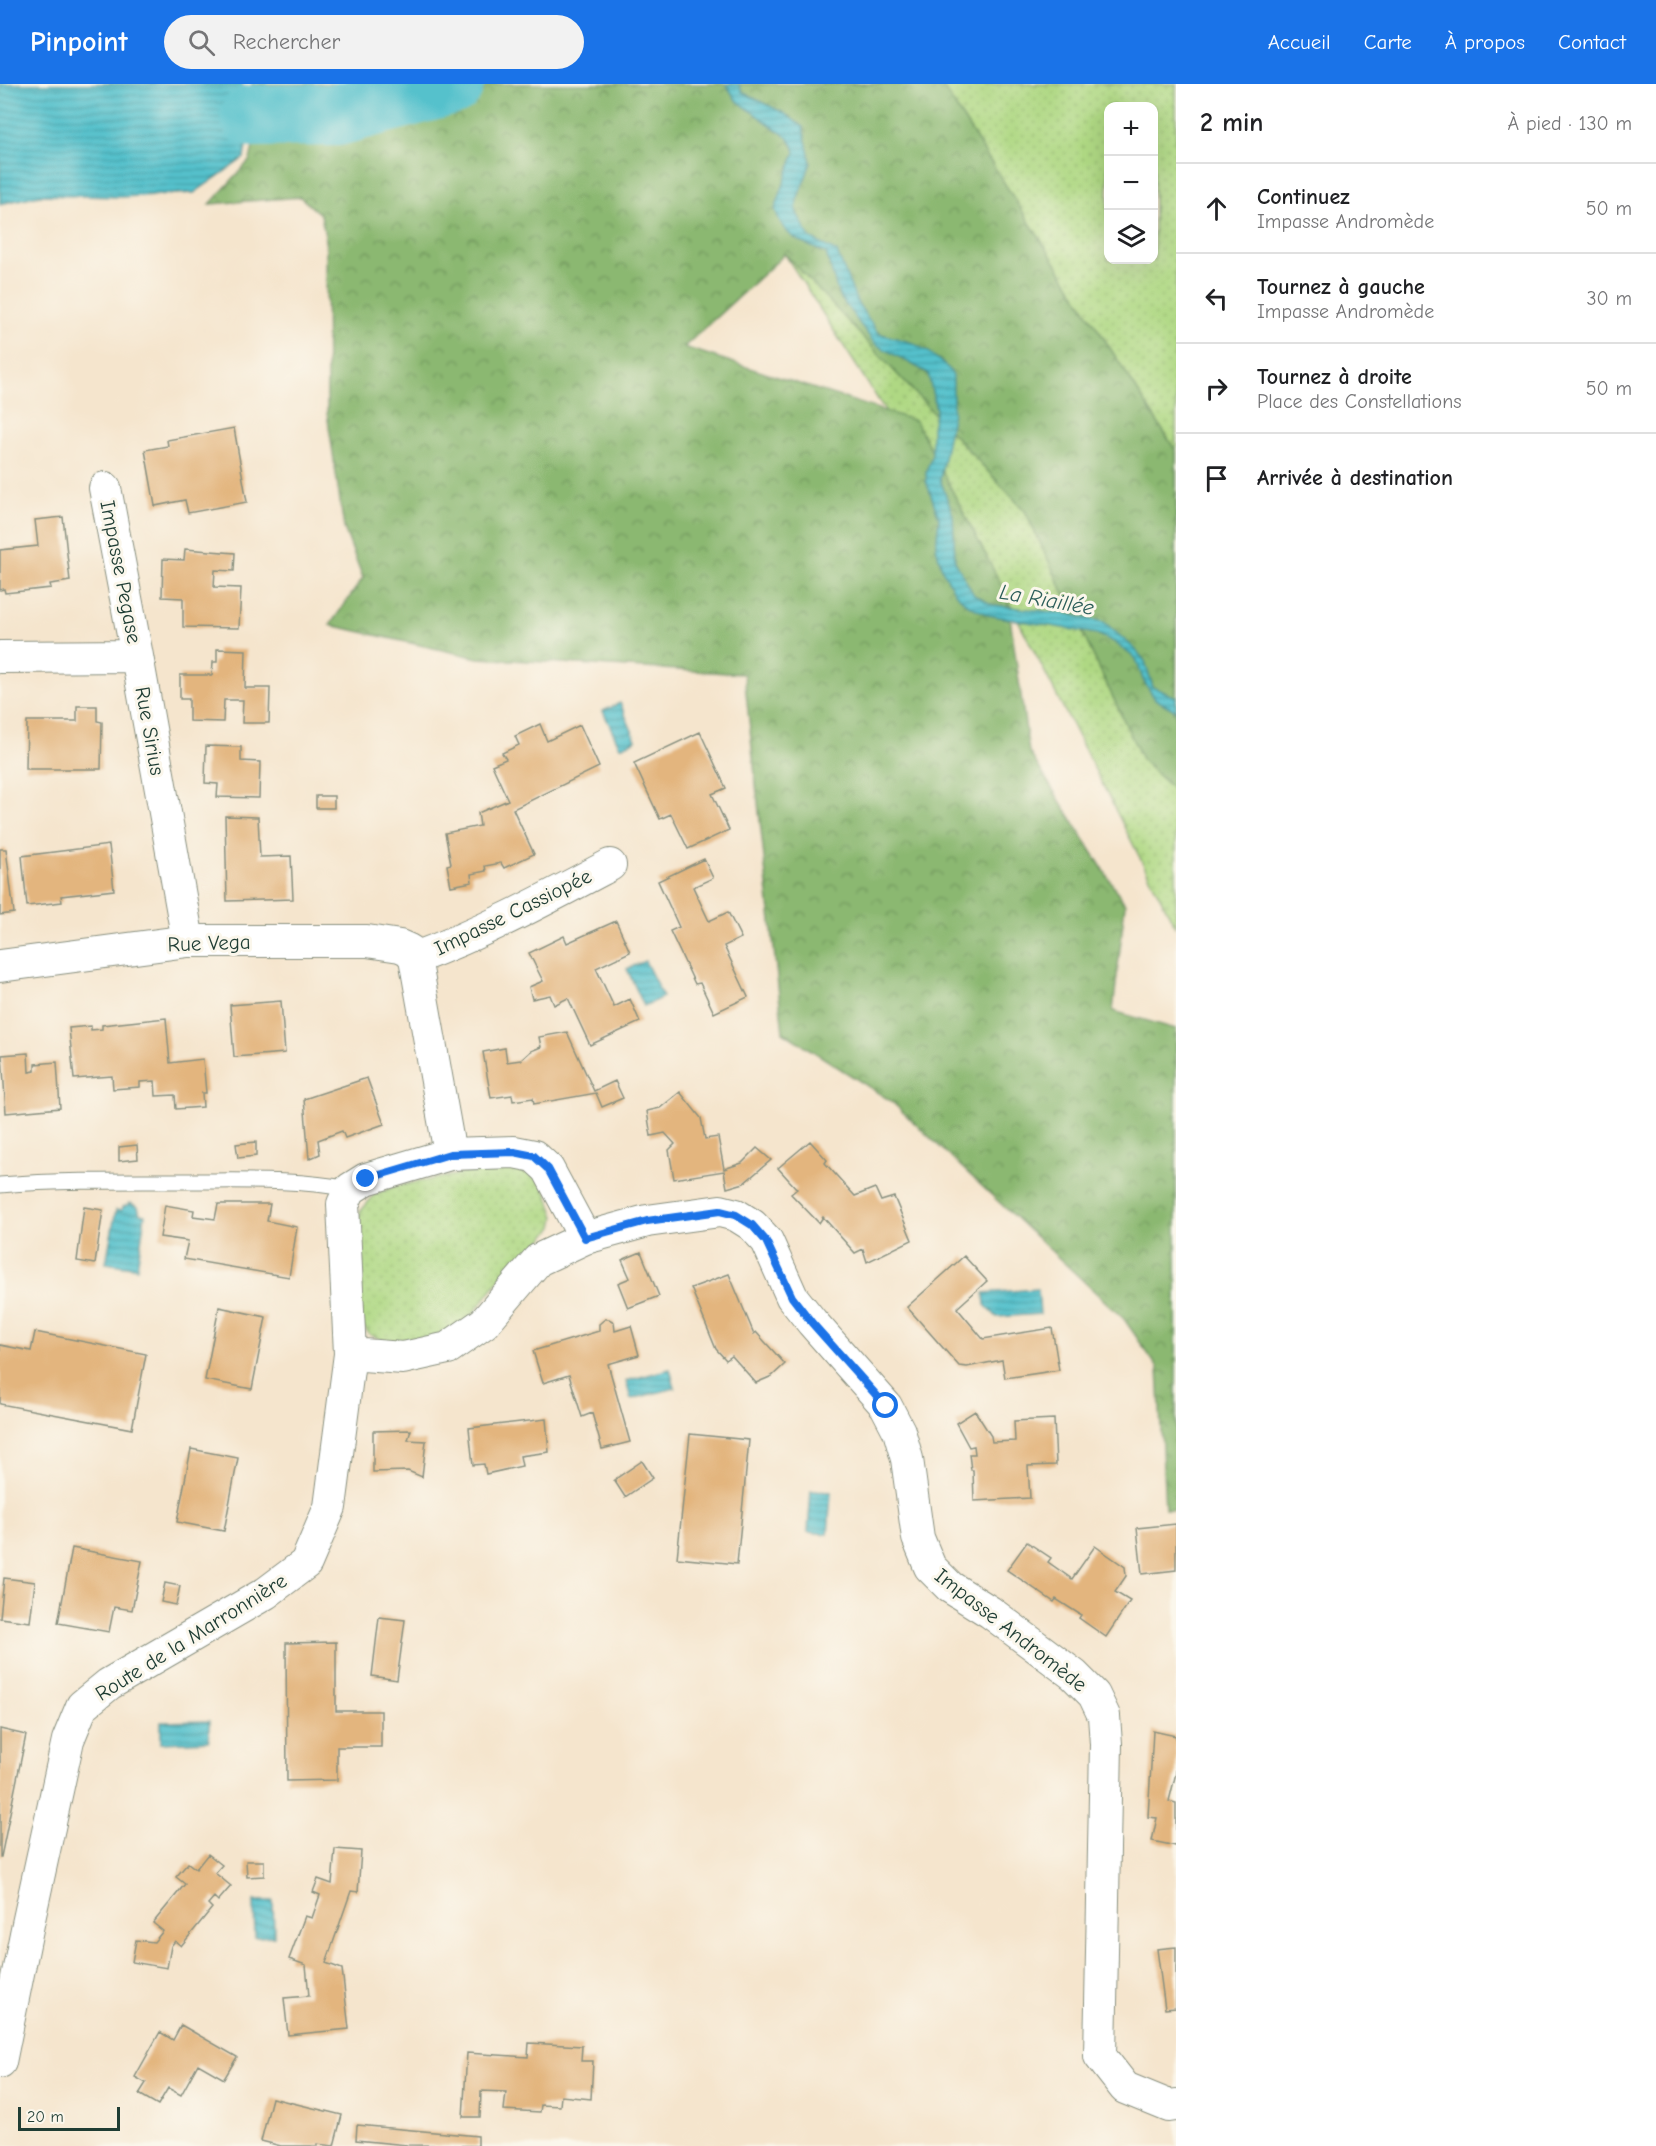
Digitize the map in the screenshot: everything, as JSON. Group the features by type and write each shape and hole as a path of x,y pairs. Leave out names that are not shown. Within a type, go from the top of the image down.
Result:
{"street":[{"name":"Impasse Pegase","path":"105,488 137,656"},
{"name":"Rue Sirius","path":"0,657 137,656 188,941"},
{"name":"Impasse Cassiopée","path":"415,958 451,945 539,904 610,865"},
{"name":"Rue Vega","path":"0,966 188,941 367,941 400,946 409,950 415,958"},
{"path":"415,958 450,1154"},
{"path":"350,1189 366,1179 450,1154 514,1152 534,1156 548,1169 585,1238"},
{"name":"Route de la Marronnière","path":"0,2062 68,1740 82,1706 109,1684 266,1593 306,1563 330,1507 350,1354 343,1204 350,1189"},
{"name":"Impasse Andromède","path":"350,1354 403,1358 448,1348 484,1323 519,1279 538,1260 585,1238 647,1221 720,1211 736,1215 752,1225 766,1241 792,1297 812,1323 886,1406 899,1431 907,1460 918,1538 930,1567 950,1587 990,1612 1074,1675 1094,1695 1104,1716 1106,1744 1100,2056 1125,2088 1169,2106 1176,2105"}],"lane":[{"path":"0,1185 120,1181 283,1180 350,1189"}],"green space":[{"path":"252,84 941,84 1176,451 1176,792 1143,761 1025,511 785,254 684,347 916,421 1007,596 1029,752 1125,904 1113,1011 1176,1029 1176,1510 1165,1509 1158,1368 1124,1319 891,1101 783,1032 744,674 478,658 330,625 363,578 344,528 327,413 326,241 321,215 300,197 210,204 250,160 260,115"},
{"path":"804,84 1176,84 1176,928 1012,608 784,253"},
{"path":"503,1166 531,1173 544,1185 555,1217 553,1227 541,1241 505,1272 467,1322 429,1342 388,1342 370,1335 359,1321 357,1225 360,1212 375,1194 396,1186"}],"water":[{"path":"0,84 242,84 251,116 244,158 194,193 121,197 39,195 0,204"},
{"path":"726,84 739,84 742,92 784,113 803,127 811,163 797,200 796,211 810,238 837,252 857,302 878,333 913,343 929,352 949,369 953,376 953,412 940,479 953,515 955,561 974,595 993,605 1063,613 1104,622 1135,649 1145,661 1153,687 1176,697 1176,711 1155,699 1143,680 1136,659 1114,642 1097,634 988,615 968,605 955,593 942,569 936,547 939,518 926,481 926,472 932,454 932,427 936,410 928,373 875,344 839,296 826,253 794,238 783,227 775,209 795,152 793,145 788,138 736,100"},
{"path":"620,703 636,740 620,747 603,711"},
{"path":"645,961 663,997 644,1006 627,969"},
{"path":"130,1203 138,1207 140,1214 145,1215 137,1268 106,1263 116,1210 121,1211"},
{"path":"1038,1289 1040,1314 997,1317 985,1305 984,1293"},
{"path":"670,1369 675,1388 631,1399 626,1381"},
{"path":"811,1491 831,1492 828,1534 808,1532"},
{"path":"209,1721 209,1741 161,1743 161,1722"},
{"path":"254,1901 273,1901 274,1936 255,1937"}],"building":[{"path":"234,428 247,502 188,513 185,500 155,506 145,450 168,446 167,440"},
{"path":"63,517 70,581 50,584 51,588 5,593 4,589 0,590 0,550 38,546 35,520"},
{"path":"185,549 235,553 234,571 215,570 214,587 241,588 239,628 183,627 183,598 162,597 163,559 184,560"},
{"path":"217,649 246,650 245,688 270,688 269,723 242,723 243,700 224,700 223,722 189,721 189,699 180,699 180,675 212,675 213,662 217,662"},
{"path":"77,706 97,706 97,721 102,722 101,769 26,769 27,721 77,721"},
{"path":"540,724 547,741 580,725 599,767 513,809 534,854 504,868 501,863 485,866 486,871 471,874 472,882 451,886 447,865 451,864 445,833 480,826 478,813 508,800 492,765 506,759 502,753 519,745 515,736"},
{"path":"700,732 726,788 712,794 729,830 688,849 671,814 660,819 634,763"},
{"path":"206,746 241,747 241,761 260,762 259,798 217,797 218,784 205,783"},
{"path":"316,796 334,796 334,808 316,808"},
{"path":"225,816 258,817 260,857 291,856 293,899 227,901"},
{"path":"109,845 114,890 61,896 62,902 27,906 22,856"},
{"path":"0,849 6,849 14,913 0,915"},
{"path":"704,859 713,878 693,887 709,921 728,912 741,938 724,946 748,997 714,1013 700,983 695,984 670,931 679,927 658,881"},
{"path":"616,921 630,952 596,968 614,1007 630,999 640,1022 590,1045 568,998 554,1005 550,995 532,999 529,987 543,981 529,953 564,936 567,943"},
{"path":"281,1001 285,1053 234,1057 230,1005"},
{"path":"166,1018 170,1063 203,1059 206,1093 202,1093 203,1107 176,1109 175,1095 156,1096 155,1081 140,1082 140,1087 113,1089 112,1076 74,1079 69,1028 91,1026 91,1030 102,1029 102,1025"},
{"path":"567,1032 594,1091 615,1081 623,1098 602,1107 596,1093 534,1104 533,1098 513,1101 512,1095 491,1098 483,1052 505,1048 507,1062 521,1060 531,1051 541,1047 539,1037"},
{"path":"28,1053 29,1072 35,1071 35,1064 57,1062 60,1108 6,1113 2,1055"},
{"path":"367,1078 384,1124 345,1138 342,1131 318,1140 320,1154 309,1159 304,1099"},
{"path":"680,1092 701,1118 705,1139 718,1137 724,1169 742,1163 757,1148 771,1160 744,1183 727,1188 724,1171 674,1179 669,1150 675,1144 665,1133 651,1136 647,1111 660,1108"},
{"path":"810,1141 827,1160 825,1163 855,1196 875,1188 881,1201 894,1197 912,1240 867,1262 863,1249 855,1253 823,1217 819,1223 791,1194 797,1189 778,1168"},
{"path":"256,1142 256,1156 238,1158 236,1144"},
{"path":"137,1145 138,1159 119,1161 119,1147"},
{"path":"218,1204 270,1204 267,1221 297,1227 289,1277 184,1259 188,1241 160,1237 165,1205 194,1210 193,1216 215,1219"},
{"path":"84,1207 103,1210 95,1264 77,1261"},
{"path":"641,1252 659,1296 628,1308 618,1283 630,1278 622,1260"},
{"path":"964,1256 987,1281 957,1308 983,1339 1052,1328 1059,1370 1005,1378 1002,1360 967,1367 959,1366 907,1307"},
{"path":"729,1274 754,1334 756,1332 785,1364 772,1376 756,1383 732,1356 726,1360 716,1349 691,1288"},
{"path":"219,1307 266,1317 252,1389 205,1380"},
{"path":"605,1319 614,1322 615,1331 631,1326 639,1355 608,1364 630,1442 602,1449 592,1413 582,1417 569,1375 543,1383 533,1351 599,1331 599,1324"},
{"path":"35,1332 146,1354 132,1429 0,1404 0,1345 31,1351"},
{"path":"975,1411 991,1436 992,1442 1015,1441 1014,1421 1054,1419 1056,1465 1028,1466 1030,1498 974,1501 973,1470 971,1470 969,1454 975,1454 974,1446 969,1447 956,1423"},
{"path":"546,1419 549,1452 520,1456 522,1466 486,1474 484,1464 473,1465 469,1428"},
{"path":"411,1430 408,1440 426,1441 422,1477 408,1471 373,1472 373,1431"},
{"path":"690,1434 749,1440 737,1564 677,1558"},
{"path":"191,1449 238,1458 224,1531 177,1522"},
{"path":"642,1461 653,1478 625,1497 614,1480"},
{"path":"1176,1524 1176,1570 1142,1574 1137,1528"},
{"path":"1027,1542 1051,1558 1048,1562 1072,1579 1095,1546 1125,1567 1126,1576 1115,1592 1130,1601 1106,1637 1079,1618 1081,1615 1056,1599 1054,1602 1007,1570"},
{"path":"72,1548 142,1561 132,1610 114,1607 109,1632 58,1623"},
{"path":"4,1578 35,1582 30,1622 0,1618"},
{"path":"165,1583 180,1586 176,1605 161,1602"},
{"path":"379,1617 405,1620 397,1680 372,1676"},
{"path":"336,1642 336,1711 381,1711 381,1747 337,1747 337,1780 287,1781 286,1643"},
{"path":"0,1729 26,1735 1,1857 0,1857"},
{"path":"1153,1731 1176,1736 1176,1773 1169,1801 1176,1803 1176,1846 1152,1841 1157,1818 1148,1817"},
{"path":"335,1849 361,1851 358,1892 351,1891 326,1963 342,1969 349,2029 288,2035 284,1998 309,1996 306,1965 289,1959 305,1916 312,1918 320,1895 313,1892 318,1879 332,1884"},
{"path":"208,1854 222,1865 215,1873 231,1886 218,1901 214,1897 208,1904 212,1908 181,1946 175,1941 171,1946 167,1968 132,1962 136,1940 154,1942 163,1931 153,1923 185,1884 176,1877 188,1863 196,1869"},
{"path":"246,1861 264,1861 264,1876 247,1877"},
{"path":"1176,1947 1176,2008 1165,2009 1157,1949"},
{"path":"181,2025 237,2057 224,2079 198,2064 181,2095 168,2088 158,2105 139,2094 146,2083 135,2077 160,2032 173,2040"},
{"path":"529,2043 582,2046 581,2061 593,2061 591,2099 561,2096 560,2106 541,2105 540,2112 504,2110 506,2092 481,2091 480,2117 463,2117 467,2053 528,2057"},
{"path":"272,2098 342,2115 334,2146 317,2144 317,2146 281,2146 261,2141"},
{"path":"357,2125 478,2136 478,2146 407,2145 356,2140"}],"waterway":[{"path":"251,116 337,115 453,84"}],"route":[{"path":"366,1179 450,1154 514,1152 534,1156 548,1169 585,1238 647,1221 720,1211 736,1215 752,1225 766,1241 792,1297 812,1323 886,1406"}],"water label":[{"name":"La Riaillée","path":"1047,599"}]}
